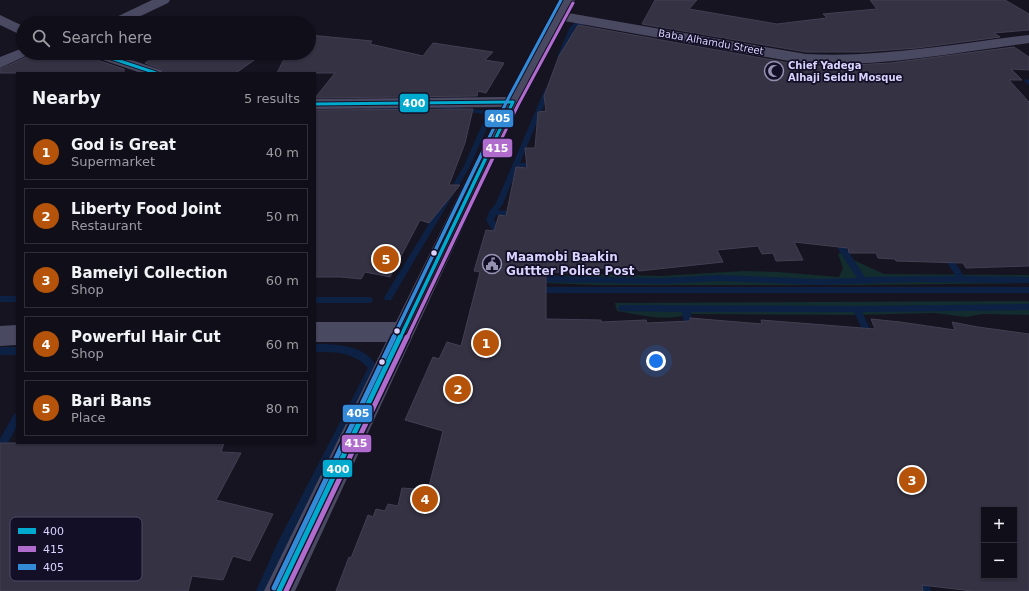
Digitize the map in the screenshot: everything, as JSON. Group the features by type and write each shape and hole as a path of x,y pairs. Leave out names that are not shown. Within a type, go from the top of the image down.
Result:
{"street":[{"path":"130,16 163,0"},
{"path":"279,591 513,102 568,0"},
{"name":"Baba Alhamdu Street","path":"560,16 782,55 834,61 905,56 1029,39"},
{"path":"0,19 16,28"},
{"path":"0,63 16,55"},
{"path":"117,60 153,72"},
{"path":"316,104 513,102"},
{"path":"316,332 403,332"},
{"path":"0,336 16,335"}],"green space":[{"path":"843,252 847,257 884,274 1029,275 1029,283 858,285 595,285 520,282 534,273 552,276 594,274 660,276 744,271 839,277 843,268 838,254"},
{"path":"1029,301 1029,315 982,314 966,317 934,313 856,315 689,314 662,318 617,311 615,303"}],"building":[{"path":"655,0 697,0 689,9 777,24 827,18 823,14 877,9 870,0 1005,0 1029,14 1029,30 994,33 1000,37 917,48 862,52 806,52 642,24"},
{"path":"578,25 806,66 890,63 1014,47 1029,57 1029,70 1011,69 1022,80 1009,80 1029,102 1029,266 966,268 963,263 896,261 895,259 878,258 876,253 849,253 848,248 794,242 803,260 776,261 773,253 762,254 758,246 717,250 723,262 639,271 636,268 609,271 605,268 577,269 577,274 546,271 546,319 601,320 601,322 646,320 647,323 690,321 690,318 762,324 761,320 875,329 871,319 955,330 952,322 1029,334 1029,591 972,591 922,585 923,591 336,591 349,557 351,558 368,515 373,517 376,509 385,511 388,504 398,506 402,488 428,490 443,431 405,420 433,357 439,359 447,342 461,346 480,272 474,271 486,230 494,231 499,215 506,216 516,167 527,168 525,148 535,148 538,112 546,111 544,96 559,56"},
{"path":"316,36 372,41 370,44 423,56 433,43 493,52 485,60 504,63 486,93 478,91 477,96 316,98 335,73 278,72 284,60 316,60"},
{"path":"20,60 97,60 124,69 124,72 0,73 0,69"},
{"path":"150,60 254,60 237,72 165,72 145,63"},
{"path":"473,109 465,143 449,185 460,185 429,223 420,220 390,277 365,272 361,279 316,277 316,110"},
{"path":"0,443 224,444 221,452 241,453 216,500 273,514 250,561 233,556 223,580 192,576 188,591 0,591"}],"waterway":[{"path":"560,57 573,27 577,23 586,23"},
{"path":"493,212 499,204 548,89"},
{"path":"364,110 420,107"},
{"path":"388,298 466,168 491,113 436,107"},
{"path":"516,165 538,165"},
{"path":"493,212 517,214"},
{"path":"493,212 490,220 501,238"},
{"path":"839,237 842,249 863,281"},
{"path":"945,254 962,279"},
{"path":"536,279 662,281 719,278 818,282 863,281"},
{"path":"863,281 915,279 1029,280"},
{"path":"536,290 1029,290"},
{"path":"0,299 16,299"},
{"path":"316,300 369,300"},
{"path":"856,309 1029,307"},
{"path":"622,308 686,308"},
{"path":"686,308 856,309"},
{"path":"686,308 689,331"},
{"path":"856,309 870,337"},
{"path":"262,591 281,548 373,367 361,356 347,350 316,348"},
{"path":"0,351 16,351"},
{"path":"0,449 16,419"},
{"path":"922,576 925,591"}],"transit line":[{"name":"405","path":"274,588 508,99 561,0"},
{"name":"415","path":"286,591 518,105 573,3"},
{"name":"400","path":"117,60 153,72"},
{"name":"400","path":"316,104 513,102"},
{"name":"400","path":"279,591 513,102"}],"place":[{"name":"Chief Yadega Alhaji Seidu Mosque","path":"774,71"},
{"name":"Bari Bans","path":"386,259"},
{"name":"Maamobi Baakin Guttter Police Post","path":"492,264"},
{"name":"God is Great","path":"486,343"},
{"name":"Liberty Food Joint","path":"458,389"},
{"name":"Bameiyi Collection","path":"912,480"},
{"name":"Powerful Hair Cut","path":"425,499"}]}
